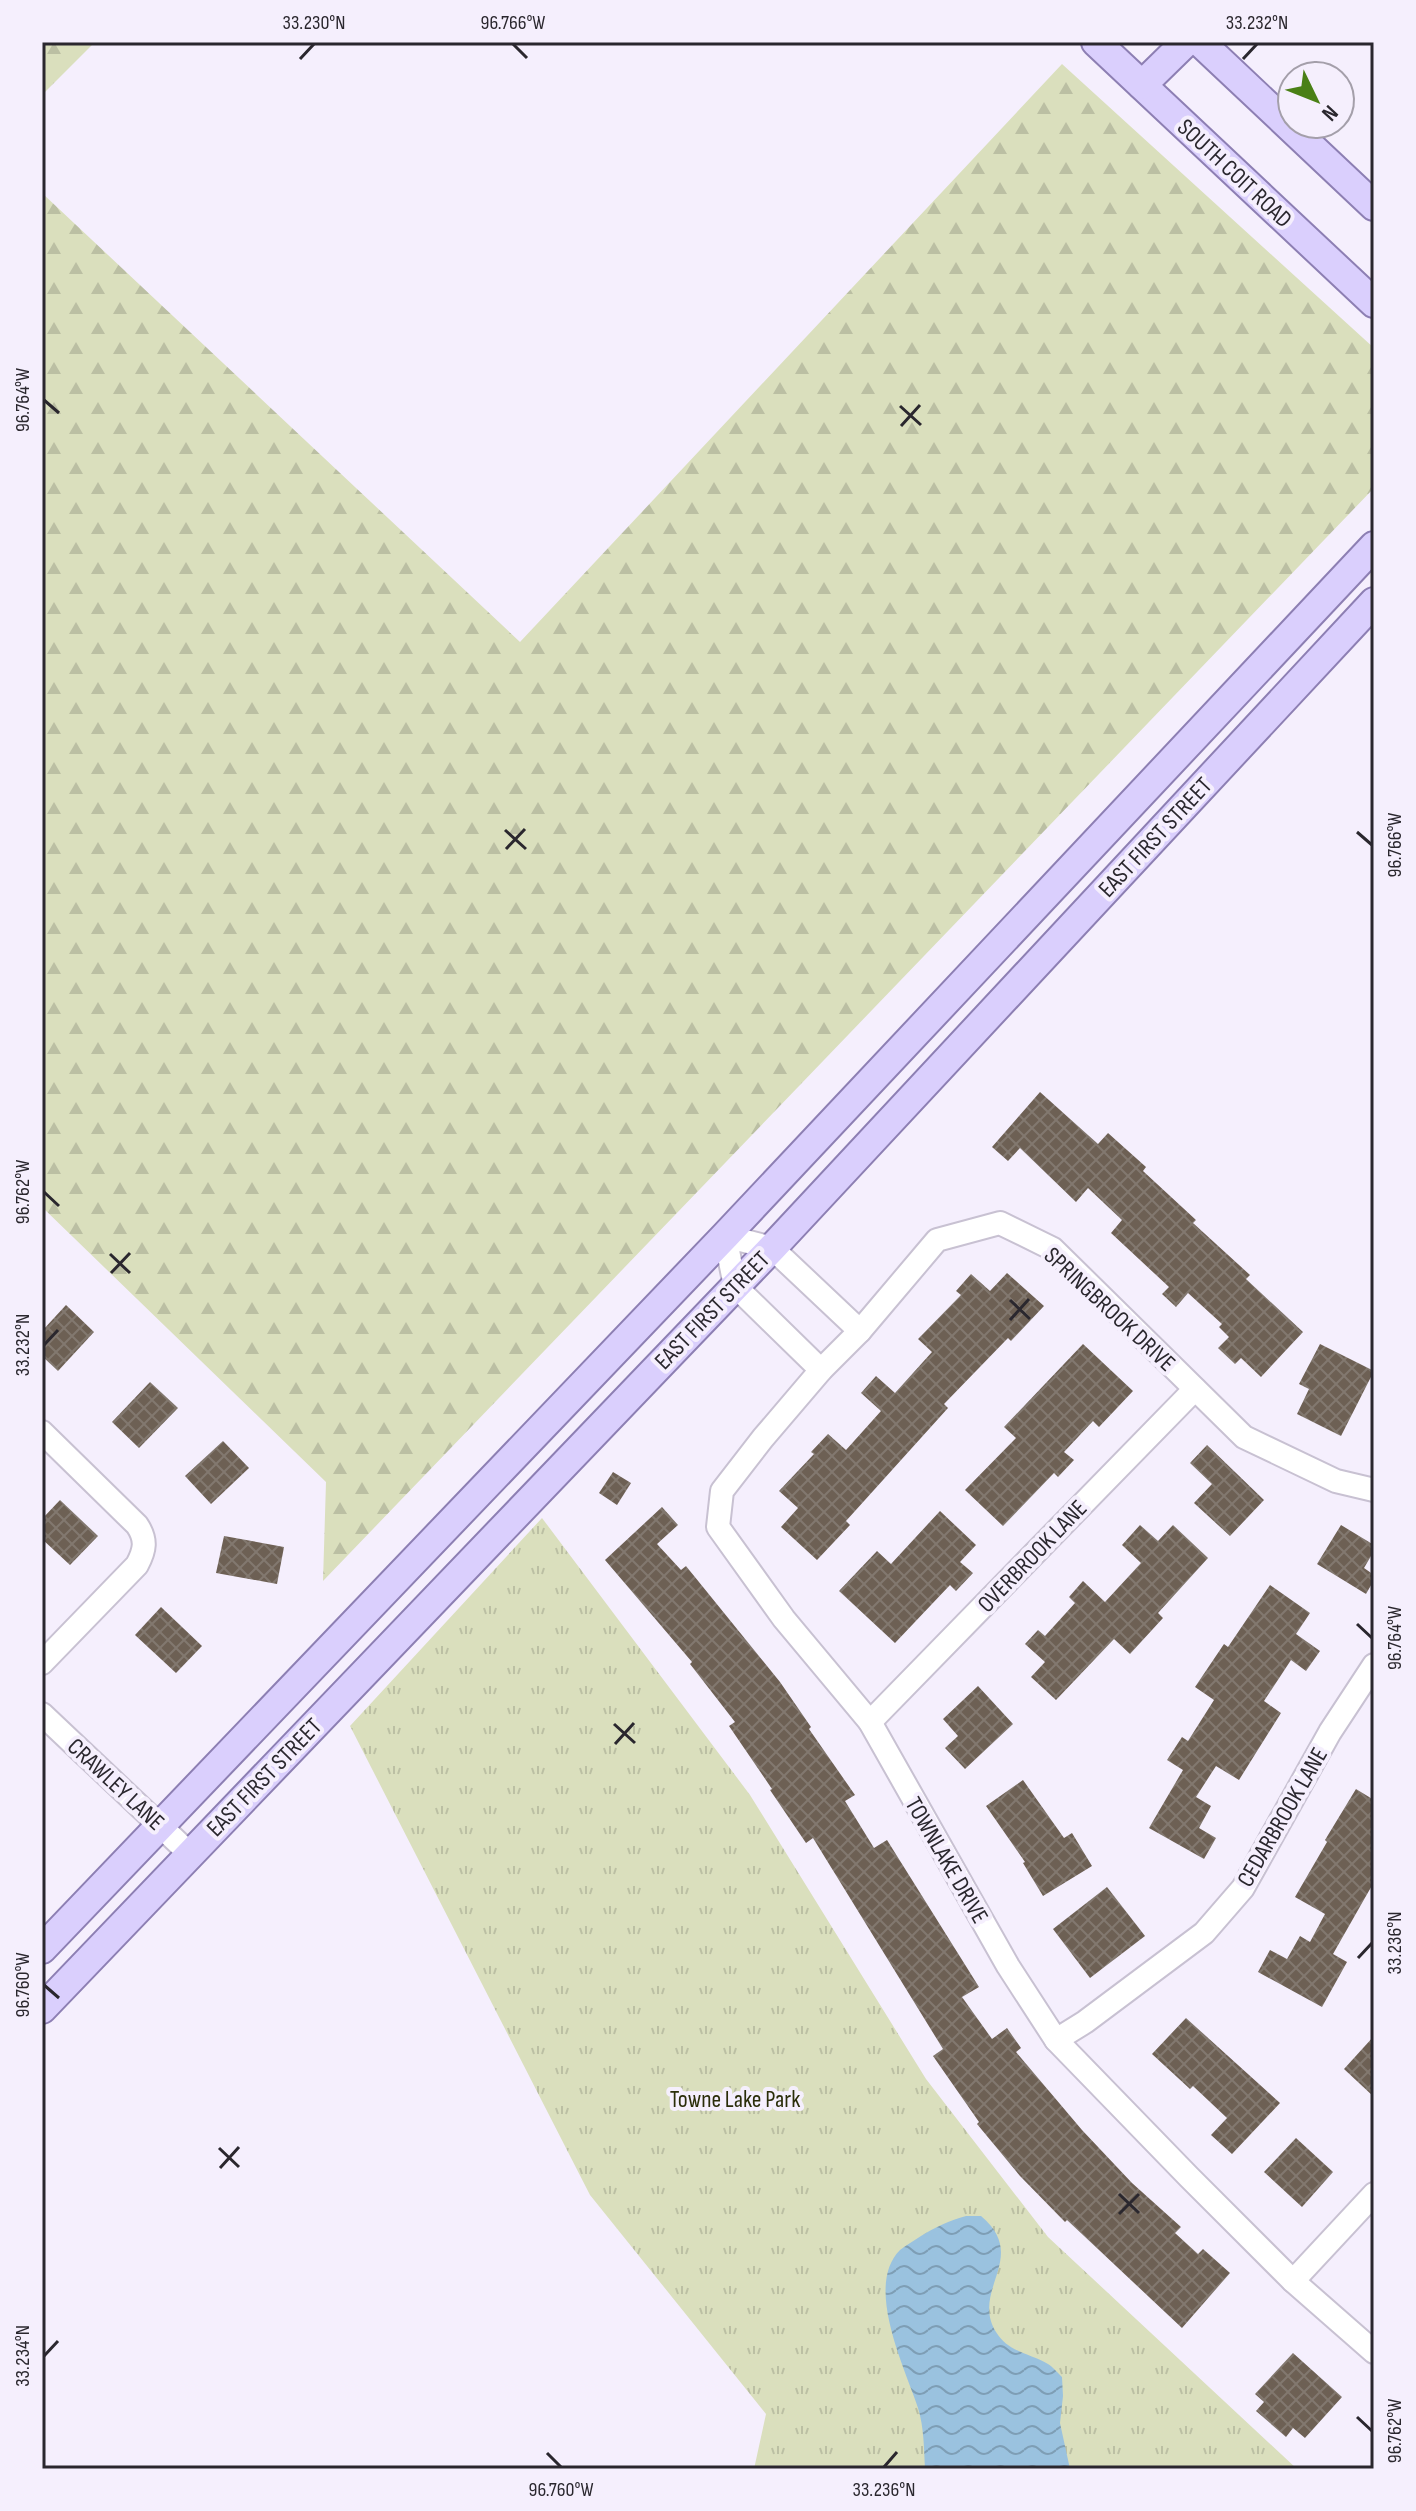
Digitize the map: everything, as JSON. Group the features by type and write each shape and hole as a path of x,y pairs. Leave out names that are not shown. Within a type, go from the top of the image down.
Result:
{"main road":[{"name":"SOUTH COIT ROAD","path":"1096,42 1374,303"},
{"path":"1142,85 1186,42"},
{"path":"1200,42 1374,206"},
{"name":"EAST FIRST STREET","path":"42,1949 725,1236 1374,546"},
{"name":"EAST FIRST STREET","path":"42,2009 772,1248 1374,602"}],"street":[{"name":"SPRINGBROOK DRIVE","path":"860,1331 937,1240 1000,1223 1053,1249 1244,1437 1336,1481 1374,1490"},
{"path":"821,1370 735,1286 725,1236 772,1248 860,1331"},
{"name":"TOWNLAKE DRIVE","path":"860,1331 821,1370 722,1491 718,1527 784,1619 870,1722 1008,1966 1056,2040 1293,2281 1373,2352"},
{"name":"OVERBROOK LANE","path":"870,1722 1195,1389"},
{"path":"42,1432 137,1525 145,1544 137,1565 42,1663"},
{"name":"CEDARBROOK LANE","path":"1056,2040 1085,2022 1204,1933 1243,1888 1330,1732 1374,1665"},
{"name":"CRAWLEY LANE","path":"42,1714 190,1854"},
{"path":"1293,2281 1374,2194"}],"green space":[{"path":"42,42 95,42 42,95"},
{"path":"1062,64 1374,348 1374,488 323,1581 326,1482 42,1207 42,193 520,642"},
{"name":"Towne Lake Park","path":"542,1518 750,1795 926,2079 1048,2237 1297,2469 754,2469 766,2414 590,2195 350,1726"}],"water":[{"path":"966,2216 981,2216 995,2231 1000,2246 1000,2260 990,2302 990,2317 996,2332 1007,2344 1048,2364 1062,2377 1060,2423 1070,2469 925,2469 920,2415 891,2328 886,2284 890,2265 900,2250 937,2227"}],"building":[{"path":"1040,1092 1098,1144 1108,1133 1146,1167 1143,1171 1196,1220 1193,1223 1250,1275 1246,1279 1303,1332 1261,1377 1241,1358 1235,1364 1218,1348 1229,1337 1219,1327 1222,1324 1188,1293 1176,1307 1162,1294 1169,1287 1111,1233 1122,1220 1088,1188 1076,1202 1020,1148 1008,1161 992,1147"},
{"path":"1007,1273 1044,1306 944,1404 948,1408 846,1521 850,1525 817,1560 781,1527 798,1508 779,1491 814,1454 811,1452 828,1434 846,1450 881,1411 861,1393 876,1376 895,1393 932,1352 918,1339 961,1295 956,1291 971,1274 990,1291"},
{"path":"66,1305 94,1332 58,1371 42,1356 42,1331"},
{"path":"1083,1344 1133,1391 1099,1427 1093,1421 1064,1452 1074,1460 1058,1477 1054,1473 1003,1526 965,1490 1016,1438 1004,1427"},
{"path":"1320,1344 1374,1371 1341,1436 1297,1414 1309,1389 1299,1384"},
{"path":"150,1382 178,1408 139,1448 112,1422"},
{"path":"223,1441 249,1468 211,1504 185,1476"},
{"path":"1207,1445 1264,1500 1230,1536 1194,1503 1212,1484 1190,1463"},
{"path":"613,1472 631,1483 617,1505 599,1493"},
{"path":"60,1500 98,1536 70,1565 42,1539 42,1519"},
{"path":"662,1507 678,1525 657,1544 681,1570 686,1566 780,1682 811,1727 809,1729 855,1795 845,1801 874,1848 887,1840 979,1987 962,1997 992,2039 1007,2028 1021,2048 1016,2052 1082,2130 1132,2183 1181,2227 1175,2233 1198,2254 1203,2249 1230,2273 1182,2328 1067,2220 1065,2222 1020,2176 977,2124 979,2122 933,2056 943,2049 813,1838 806,1843 729,1726 735,1722 690,1664 692,1662 605,1560"},
{"path":"940,1511 976,1545 960,1562 973,1573 956,1591 950,1585 895,1643 839,1591 877,1551 891,1564"},
{"path":"1140,1525 1158,1541 1173,1525 1208,1558 1158,1613 1163,1618 1130,1654 1114,1639 1056,1700 1031,1677 1045,1662 1025,1644 1038,1630 1045,1636 1075,1603 1069,1597 1083,1581 1105,1602 1141,1563 1122,1545"},
{"path":"1341,1525 1374,1545 1364,1568 1374,1575 1366,1594 1317,1564"},
{"path":"224,1536 284,1547 277,1584 216,1573"},
{"path":"1270,1585 1310,1613 1296,1634 1320,1651 1306,1671 1291,1660 1264,1701 1281,1713 1239,1780 1216,1766 1196,1797 1211,1806 1199,1828 1216,1838 1204,1859 1149,1828 1183,1770 1167,1760 1182,1737 1188,1741 1214,1700 1195,1687 1224,1644 1228,1647"},
{"path":"161,1607 202,1646 176,1673 135,1635"},
{"path":"978,1686 1013,1724 965,1769 945,1748 958,1736 943,1719"},
{"path":"1023,1780 1064,1838 1072,1833 1092,1866 1043,1896 1025,1862 986,1806"},
{"path":"1356,1789 1374,1800 1374,1882 1333,1954 1347,1962 1322,2007 1258,1972 1270,1950 1287,1959 1300,1936 1310,1942 1325,1914 1295,1897"},
{"path":"1107,1887 1145,1936 1090,1978 1053,1929"},
{"path":"1186,2018 1280,2103 1232,2154 1211,2135 1227,2118 1152,2054"},
{"path":"1374,2036 1374,2097 1344,2069"},
{"path":"1296,2138 1333,2172 1302,2207 1264,2172"},
{"path":"1293,2353 1342,2397 1305,2438 1293,2428 1286,2437 1256,2411 1264,2402 1255,2394"}]}
